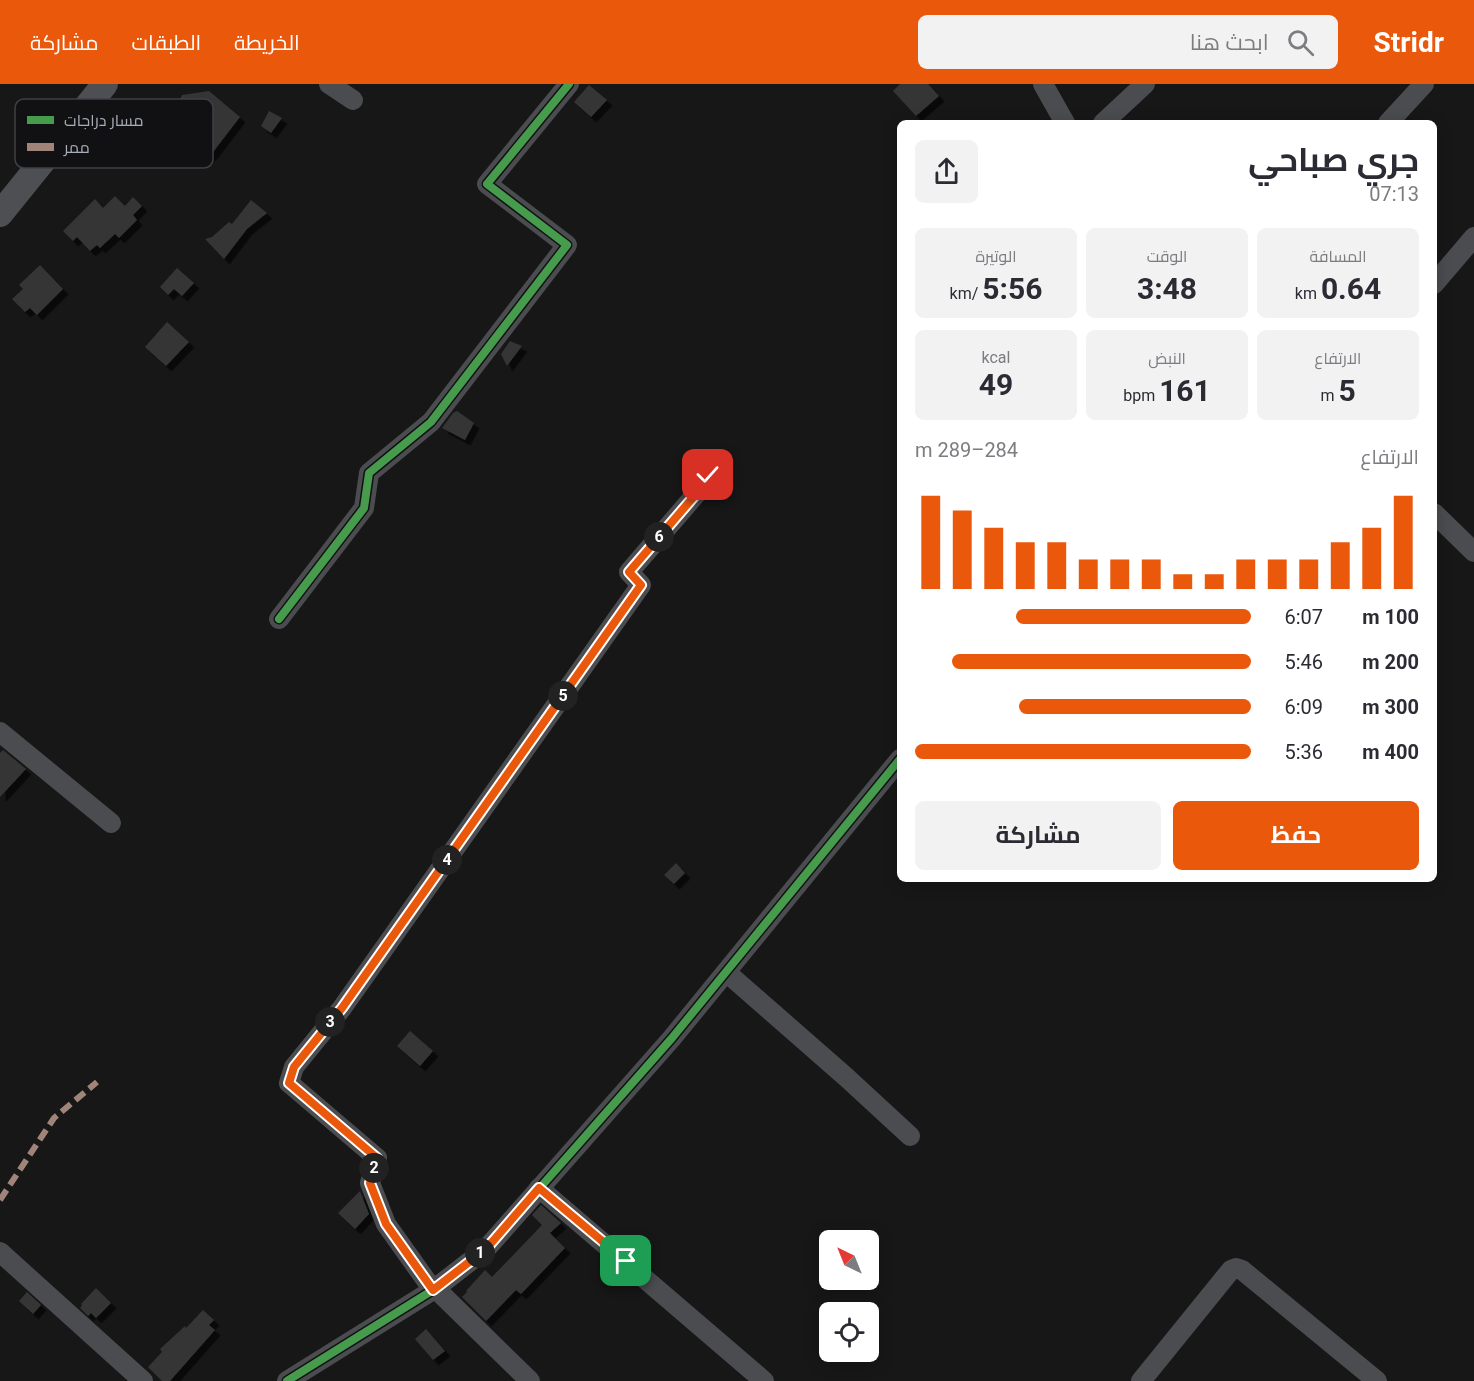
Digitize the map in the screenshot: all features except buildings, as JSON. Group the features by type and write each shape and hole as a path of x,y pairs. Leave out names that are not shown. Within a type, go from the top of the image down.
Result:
{"main road":[{"path":"93,99 105,84"},
{"path":"0,214 37,168"}],"street":[{"path":"328,84 353,100"},
{"path":"279,619 364,508 369,473 430,422 567,245 487,184 569,84"},
{"path":"1042,84 1063,120"},
{"path":"1106,120 1145,84"},
{"path":"1391,120 1424,84"},
{"path":"1437,280 1474,237"},
{"path":"530,1381 434,1289 386,1224 370,1183 377,1158 289,1083 294,1067 342,1008 641,585 629,572 709,479 708,475"},
{"path":"1437,516 1474,552"},
{"path":"0,732 111,823"},
{"path":"287,1381 434,1289 486,1249 672,1038 897,763"},
{"path":"726,972 910,1136"},
{"path":"539,1188 764,1381"},
{"path":"0,1252 142,1381"},
{"path":"1141,1381 1205,1300 1231,1270 1236,1268 1242,1270 1377,1381"}],"marked path":[{"path":"0,1200 54,1118 97,1082"}],"cycle path":[{"path":"279,619 364,508 369,473 431,422 567,245 487,184 569,84"},
{"path":"433,1290 386,1224 370,1183 377,1158 289,1083 294,1067 342,1008 641,585 629,572 709,479 708,475"},
{"path":"287,1381 433,1290 486,1249 672,1038 897,763"}],"route":[{"path":"626,1261 539,1188 486,1249 433,1290 386,1224 370,1183 377,1158 289,1083 294,1067 342,1008 641,585 629,572 709,479 708,475"}]}
